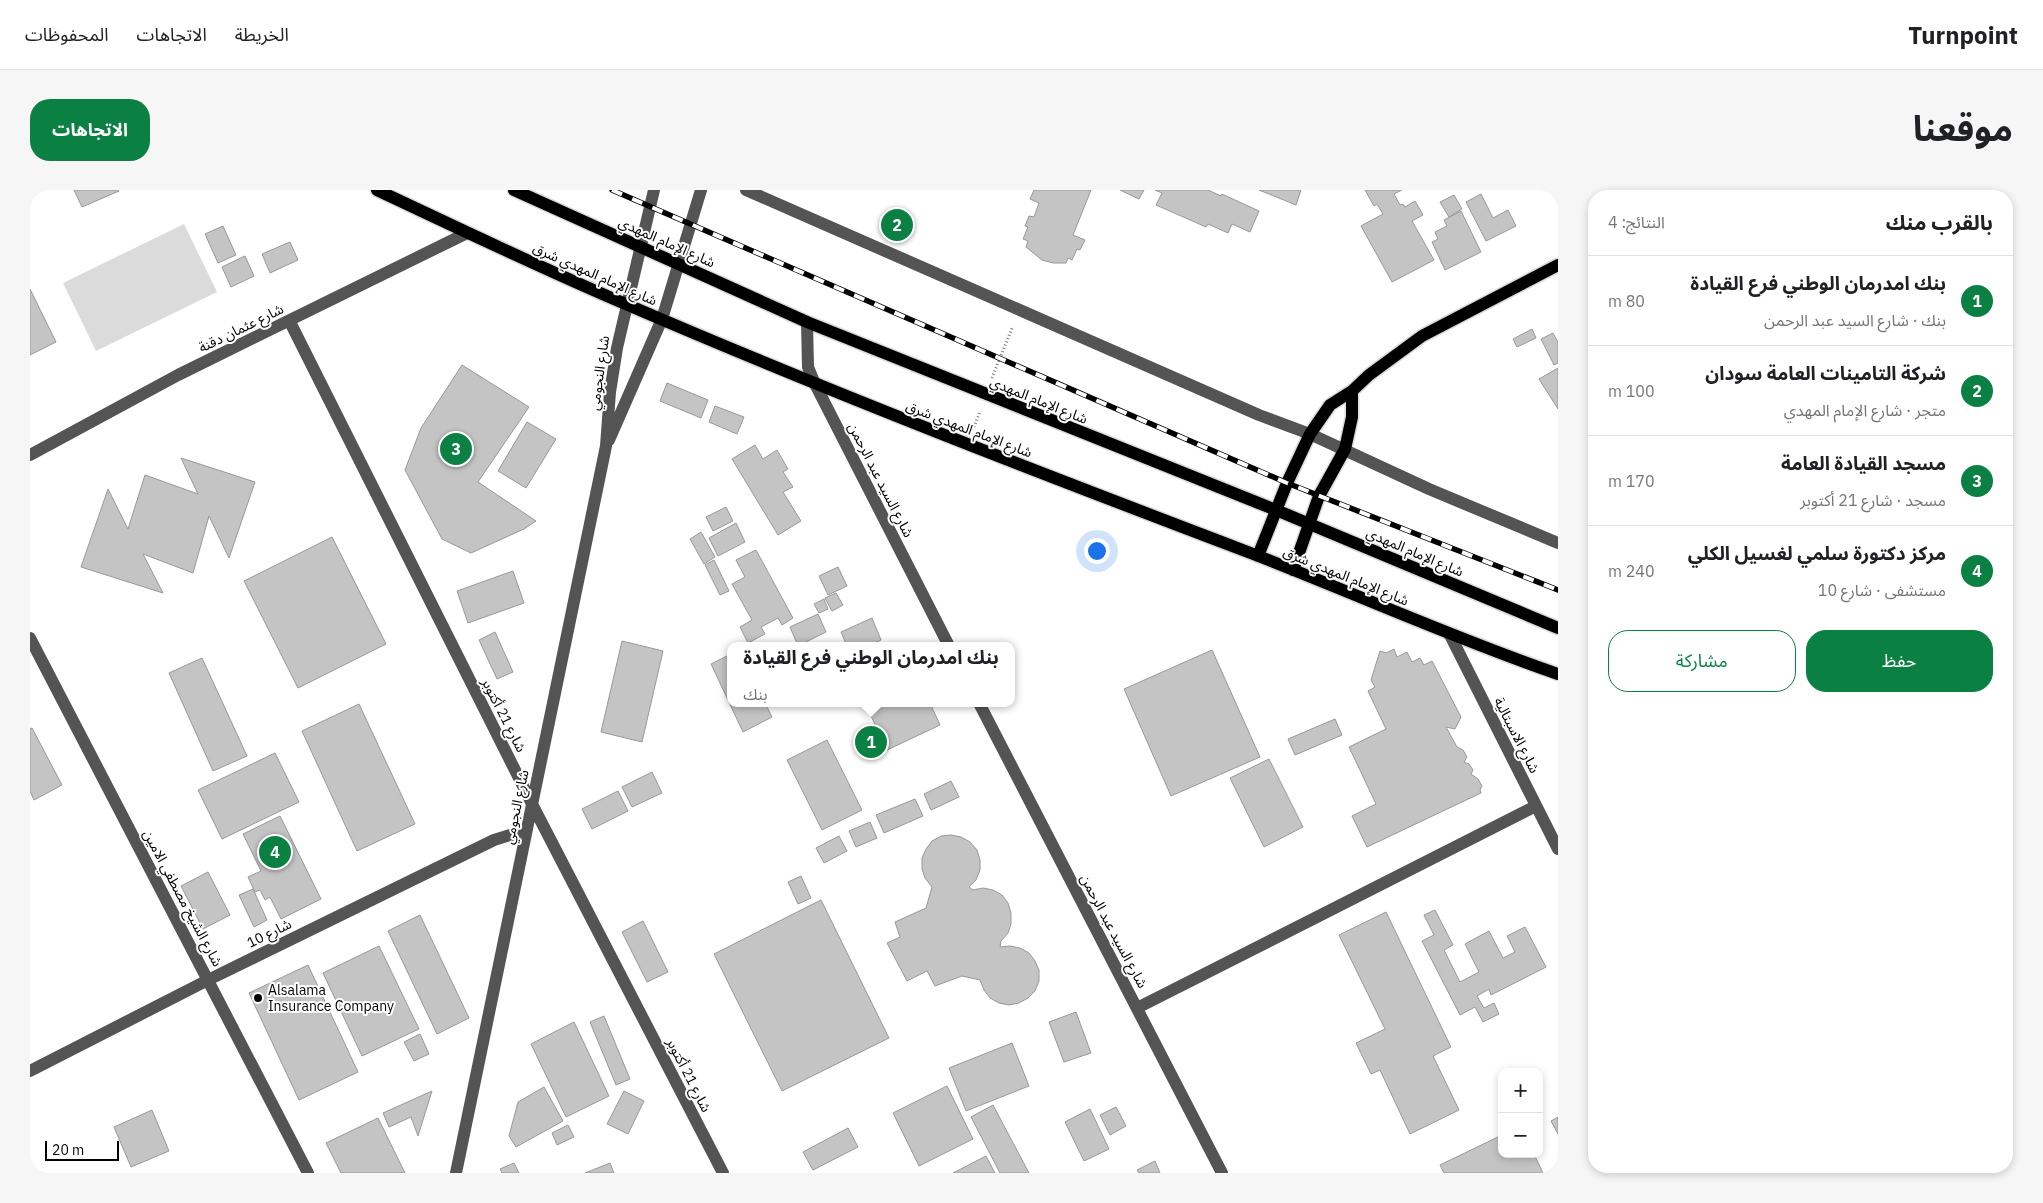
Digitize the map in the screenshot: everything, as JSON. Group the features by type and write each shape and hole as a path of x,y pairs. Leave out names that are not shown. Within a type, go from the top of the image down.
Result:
{"main road":[{"name":"شارع الإمام المهدي شرق","path":"377,190 627,305 815,384 967,445 1258,556 1450,634 1558,674"},
{"name":"شارع الإمام المهدي","path":"514,190 807,322 1276,510 1558,628"},
{"path":"1258,556 1310,434 1330,405 1352,391 1368,375 1422,336 1558,265"},
{"path":"1293,570 1319,496 1344,449 1352,417 1352,391"}],"street":[{"name":"شارع النجومي","path":"456,1173 606,446 610,392 617,348 654,190"},
{"name":"شارع النجومي","path":"606,446 626,405 662,319 701,190"},
{"path":"746,190 1259,415 1310,434 1429,489 1558,543"},
{"name":"شارع عثمان دقنة","path":"30,455 178,375 290,322 467,233"},
{"name":"شارع 21 أكتوبر","path":"290,322 532,804 723,1173"},
{"name":"شارع السيد عبد الرحمن","path":"807,322 808,367 815,384 948,642"},
{"name":"شارع الاسبتالية","path":"1450,634 1558,849"},
{"name":"شارع الشيخ مصطفي الامين","path":"30,638 308,1173"},
{"name":"شارع السيد عبد الرحمن","path":"981,707 1222,1173"},
{"path":"1136,1008 1536,806"},
{"name":"شارع 10","path":"30,1071 208,980 494,840 510,835 526,834"}],"shaded area":[{"path":"184,224 217,292 96,351 63,283"}],"building":[{"path":"74,190 118,190 119,191 82,207"},
{"path":"1034,190 1091,190 1073,235 1085,240 1080,250 1077,249 1072,260 1068,258 1066,263 1053,263 1042,260 1026,247 1028,241 1023,239 1028,227 1025,226 1029,216 1034,217 1039,203 1030,199"},
{"path":"1120,190 1144,190 1139,199"},
{"path":"1155,190 1208,190 1221,196 1222,194 1259,211 1250,232 1232,224 1228,233 1208,224 1206,227 1156,205 1162,193"},
{"path":"1259,190 1301,190 1296,205"},
{"path":"1365,190 1402,190 1394,194 1400,205 1403,204 1405,207 1415,201 1423,215 1412,221 1434,260 1392,282 1361,226 1383,214 1377,204 1374,206"},
{"path":"1481,194 1493,218 1508,210 1516,226 1486,241 1466,202"},
{"path":"1454,195 1462,209 1449,217 1440,202"},
{"path":"1461,211 1481,252 1445,270 1432,242 1438,239 1435,232 1447,226 1444,220"},
{"path":"223,226 236,255 218,263 205,234"},
{"path":"290,242 298,260 270,273 262,254"},
{"path":"245,256 254,276 231,287 222,267"},
{"path":"30,289 56,342 30,355"},
{"path":"1532,329 1536,338 1517,347 1513,339"},
{"path":"1553,333 1558,342 1558,363 1554,365 1541,339"},
{"path":"462,365 529,407 478,482 536,521 524,529 471,553 442,539 405,470 421,428"},
{"path":"1558,368 1558,409 1539,379"},
{"path":"667,383 708,400 701,418 660,401"},
{"path":"715,406 744,417 737,434 709,422"},
{"path":"527,422 556,439 526,488 498,471"},
{"path":"755,445 763,459 777,450 788,469 783,472 793,487 783,492 801,521 778,535 732,459"},
{"path":"181,458 255,482 229,558 209,516 193,573 143,554 163,593 81,567 108,489 128,529 145,475 198,494"},
{"path":"726,507 733,521 713,531 706,517"},
{"path":"736,523 745,542 718,556 709,538"},
{"path":"701,532 715,557 704,564 690,539"},
{"path":"332,537 386,644 298,688 244,581"},
{"path":"756,550 793,618 782,625 778,618 761,627 765,634 750,642 748,642 740,627 752,620 732,584 745,577 736,560"},
{"path":"714,560 729,591 720,595 705,565"},
{"path":"838,567 847,586 828,595 819,576"},
{"path":"513,571 524,603 468,623 457,591"},
{"path":"836,593 843,605 832,611 825,598"},
{"path":"824,599 828,609 819,613 814,604"},
{"path":"818,614 826,632 806,642 796,642 790,627"},
{"path":"872,618 881,640 877,642 845,642 841,632"},
{"path":"495,632 513,672 497,679 479,640"},
{"path":"622,641 663,651 642,742 601,732"},
{"path":"1394,649 1397,657 1407,652 1412,662 1420,658 1424,665 1432,661 1461,717 1455,729 1446,727 1457,747 1463,750 1467,757 1464,762 1469,764 1473,770 1471,774 1478,779 1482,786 1481,793 1367,847 1352,816 1376,804 1349,747 1386,729 1368,691 1375,687 1371,680 1380,651 1386,653"},
{"path":"1212,650 1260,757 1171,796 1124,689"},
{"path":"727,656 727,698 711,664"},
{"path":"202,658 247,756 213,771 169,673"},
{"path":"359,704 415,824 357,851 302,731"},
{"path":"731,707 767,707 772,717 743,732"},
{"path":"867,707 932,707 940,725 887,750"},
{"path":"1335,719 1342,735 1295,755 1288,739"},
{"path":"32,728 62,785 34,800 30,791 30,729"},
{"path":"827,740 862,810 822,830 787,760"},
{"path":"275,753 299,802 222,839 198,790"},
{"path":"1269,759 1303,827 1264,847 1230,778"},
{"path":"652,772 662,793 632,807 622,787"},
{"path":"951,781 959,797 931,810 924,794"},
{"path":"618,791 628,811 592,829 582,809"},
{"path":"915,799 923,816 884,833 876,815"},
{"path":"280,816 321,899 281,919 270,897 265,900 260,890 255,892 248,877 261,871 243,834"},
{"path":"870,822 877,838 856,847 849,831"},
{"path":"839,836 847,851 824,863 816,848"},
{"path":"941,836 961,837 970,842 977,850 980,870 976,880 969,887 973,890 983,888 993,890 1002,895 1008,903 1011,913 1011,924 1008,933 1001,941 1000,947 1020,948 1029,953 1039,970 1039,981 1035,991 1019,1003 1009,1005 999,1003 990,998 980,980 962,976 935,986 927,971 907,981 887,943 900,937 895,922 926,908 932,887 925,878 922,869 922,858 932,841"},
{"path":"208,872 230,915 203,929 181,886"},
{"path":"801,876 811,898 798,904 788,882"},
{"path":"253,889 267,920 254,927 239,895"},
{"path":"821,900 889,1038 782,1091 714,954"},
{"path":"1435,910 1453,945 1444,950 1460,982 1479,972 1465,944 1489,931 1503,958 1515,952 1507,936 1525,927 1546,967 1491,995 1489,989 1477,996 1484,1008 1494,1003 1499,1014 1483,1022 1475,1007 1460,1015 1422,941 1434,935 1424,915"},
{"path":"1386,912 1451,1047 1433,1056 1459,1110 1410,1134 1380,1070 1371,1074 1356,1043 1385,1029 1339,935"},
{"path":"420,915 469,1018 437,1034 388,931"},
{"path":"643,921 668,972 647,982 622,932"},
{"path":"379,946 419,1029 362,1056 323,973"},
{"path":"308,965 358,1072 299,1100 249,993"},
{"path":"1076,1012 1091,1053 1064,1062 1049,1022"},
{"path":"604,1016 630,1079 616,1085 590,1022"},
{"path":"574,1022 609,1096 566,1117 531,1044"},
{"path":"420,1034 429,1054 414,1061 404,1042"},
{"path":"1012,1043 1029,1086 966,1111 949,1068"},
{"path":"947,1086 973,1139 919,1166 893,1113"},
{"path":"544,1087 563,1121 516,1147 509,1136 518,1102"},
{"path":"432,1091 418,1136 411,1117 389,1127 383,1113"},
{"path":"624,1091 644,1101 628,1134 607,1124"},
{"path":"993,1105 1029,1173 1000,1173 971,1117"},
{"path":"1116,1107 1126,1126 1110,1135 1100,1115"},
{"path":"1090,1109 1109,1149 1084,1161 1065,1122"},
{"path":"152,1110 169,1151 131,1167 114,1127"},
{"path":"1558,1117 1558,1134 1551,1121"},
{"path":"378,1118 405,1173 341,1173 326,1143"},
{"path":"568,1125 574,1137 557,1145 552,1133"},
{"path":"848,1128 858,1147 813,1170 803,1152"},
{"path":"1498,1137 1498,1158 1536,1158 1543,1173 1444,1173 1440,1165"},
{"path":"986,1156 995,1173 953,1173"},
{"path":"1155,1161 1160,1173 1139,1173 1137,1170"},
{"path":"514,1163 519,1173 502,1173 500,1169"},
{"path":"610,1163 614,1173 585,1173"}],"railway":[{"path":"612,190 1287,483 1558,590"}],"place":[{"name":"شركة التامينات العامة سودان","path":"897,225"},
{"name":"مسجد القيادة العامة","path":"456,449"},
{"name":"بنك امدرمان الوطني فرع القيادة","path":"871,742"},
{"name":"مركز دكتورة سلمي لغسيل الكلي","path":"275,852"},
{"name":"Alsalama Insurance Company","path":"258,998"}]}
